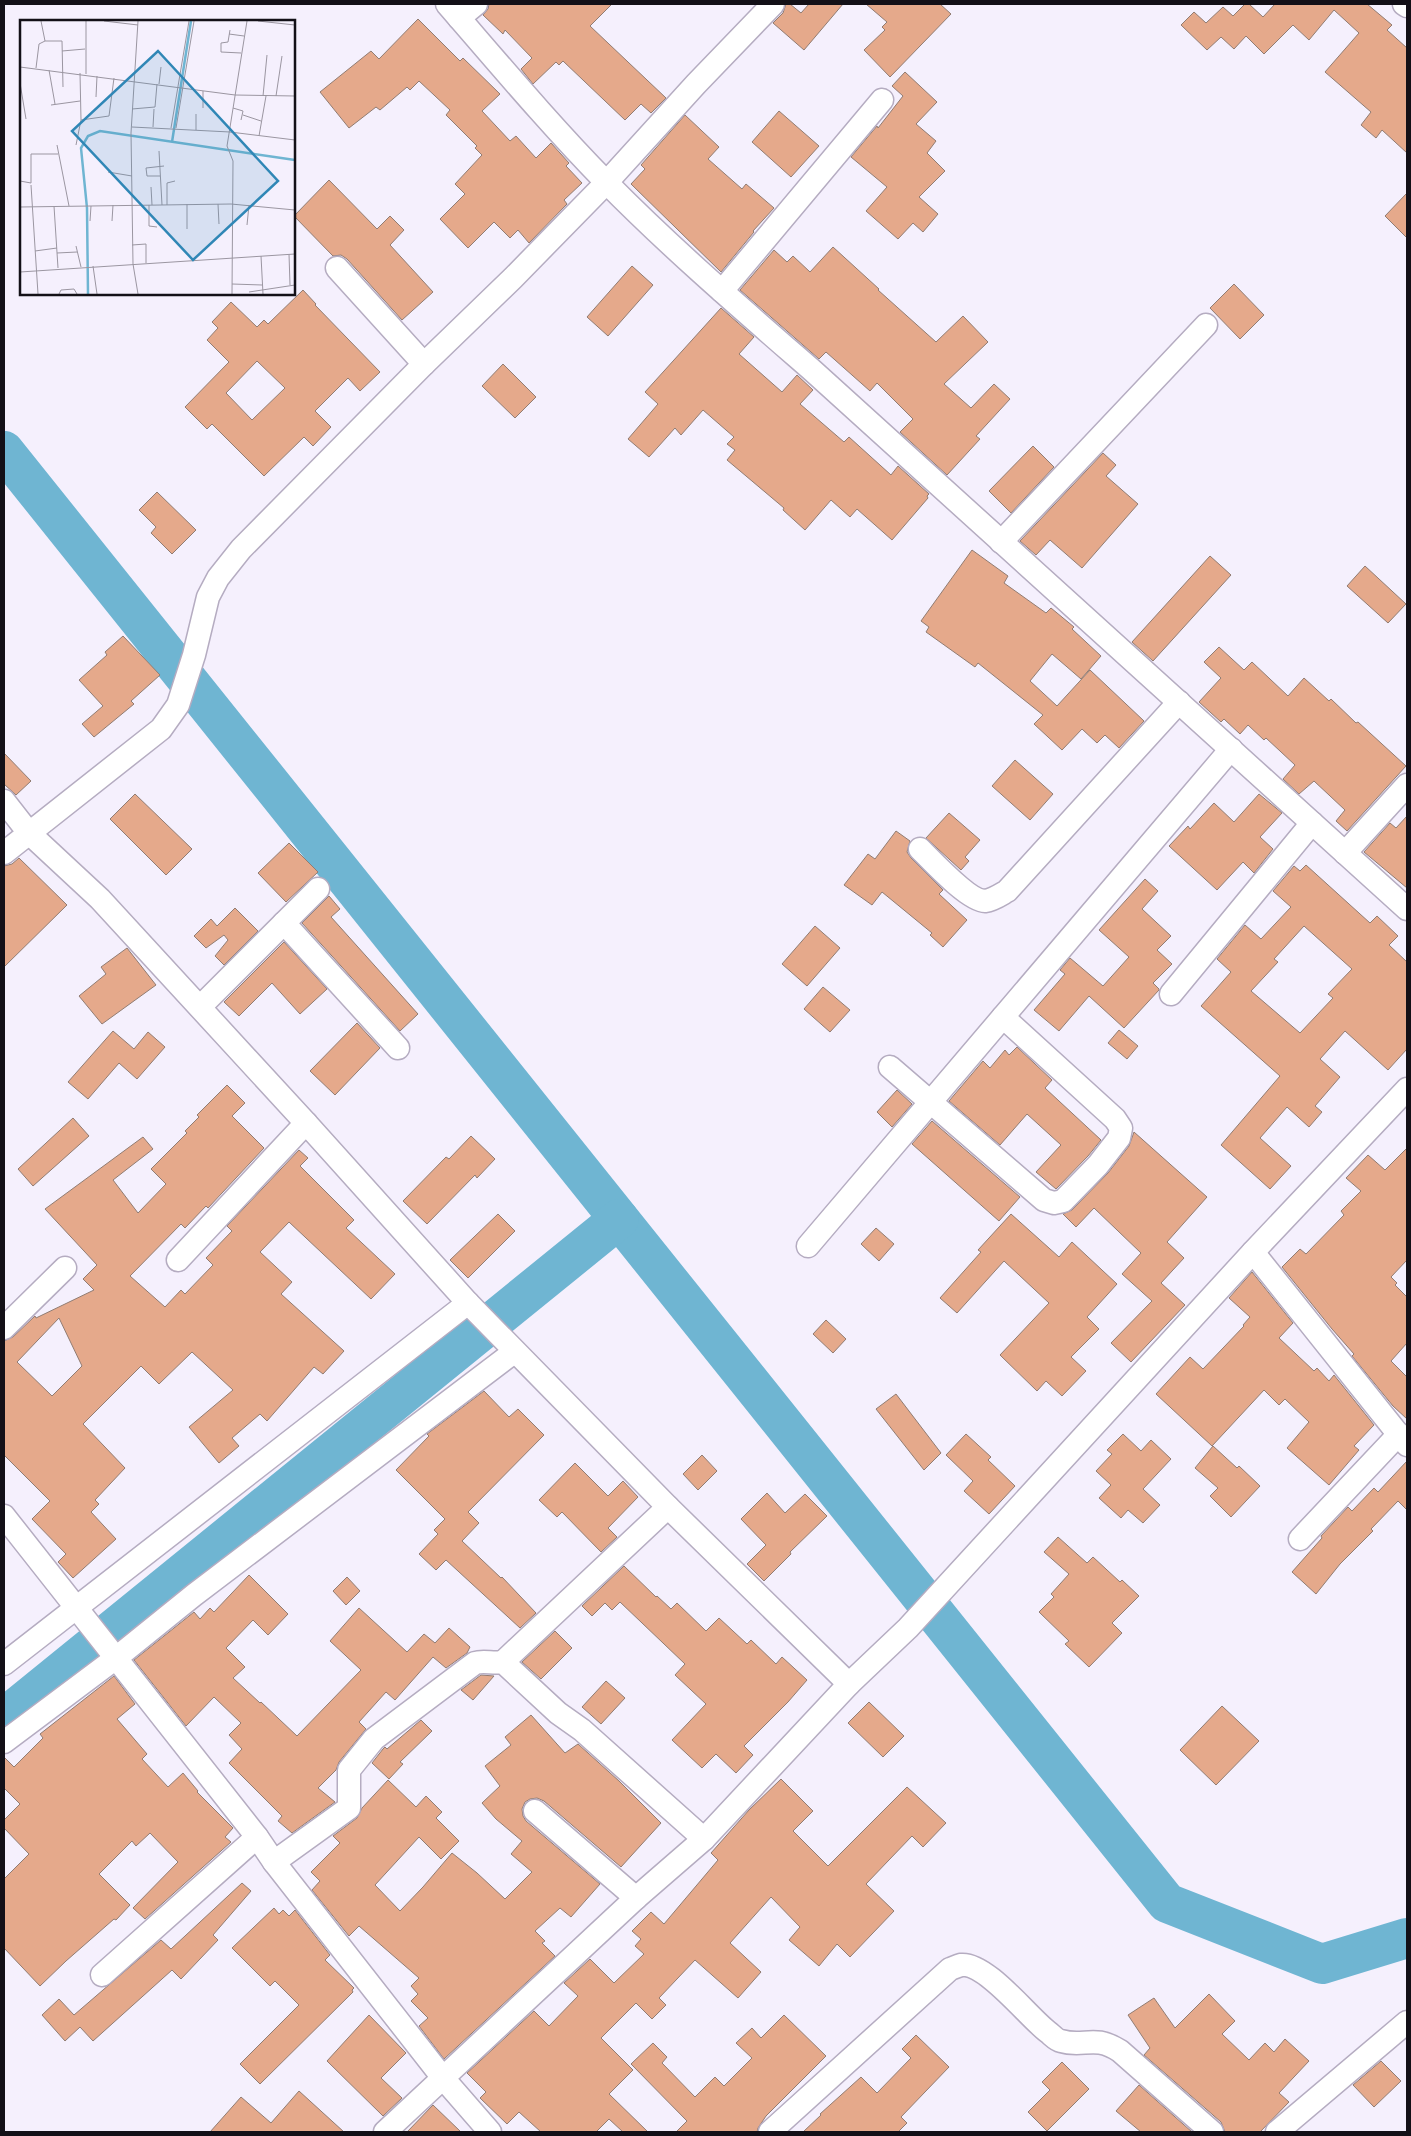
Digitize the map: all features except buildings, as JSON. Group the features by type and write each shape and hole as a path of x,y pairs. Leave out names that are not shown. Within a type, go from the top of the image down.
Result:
{"street":[{"path":"4,853 161,729 178,705 194,654 208,597 218,578 240,549 606,183 696,84 773,4"},
{"path":"461,8 536,108 606,183 722,291 813,371 1407,909"},
{"path":"722,291 882,100"},
{"path":"337,268 424,364"},
{"path":"1001,542 1206,325"},
{"path":"920,849 971,896 984,901 996,898 1007,891 1179,702"},
{"path":"808,1246 1231,749"},
{"path":"1345,852 1407,785"},
{"path":"4,801 29,833 100,899 200,1007 512,1350 668,1507 849,1684"},
{"path":"1171,994 1312,823"},
{"path":"200,1007 318,889"},
{"path":"284,923 398,1048"},
{"path":"890,1066 1044,1200 1054,1203 1063,1201 1098,1165 1120,1138 1121,1128 1115,1118 1003,1017"},
{"path":"384,2132 636,1898 704,1839 849,1684 908,1628 956,1577 1253,1252 1407,1089"},
{"path":"178,1260 306,1123"},
{"path":"1253,1252 1403,1439 1300,1539"},
{"path":"4,1328 64,1268"},
{"path":"4,1664 83,1615 473,1309"},
{"path":"4,1742 512,1350"},
{"path":"274,1862 349,1808 349,1770 374,1739 475,1663 482,1661 492,1664 503,1662 668,1507"},
{"path":"4,1516 257,1837 274,1862 443,2078 490,2132"},
{"path":"503,1662 558,1713 582,1730 704,1839"},
{"path":"535,1811 636,1898"},
{"path":"102,1975 257,1837"},
{"path":"770,2132 950,1969 962,1965 977,1970 1002,1988 1045,2030 1060,2041 1091,2041 1115,2047 1212,2132"},
{"path":"1277,2132 1407,2022"}],"waterway":[{"path":"4,451 1167,1903 1322,1964 1407,1938"},
{"path":"4,1718 619,1219"}]}
